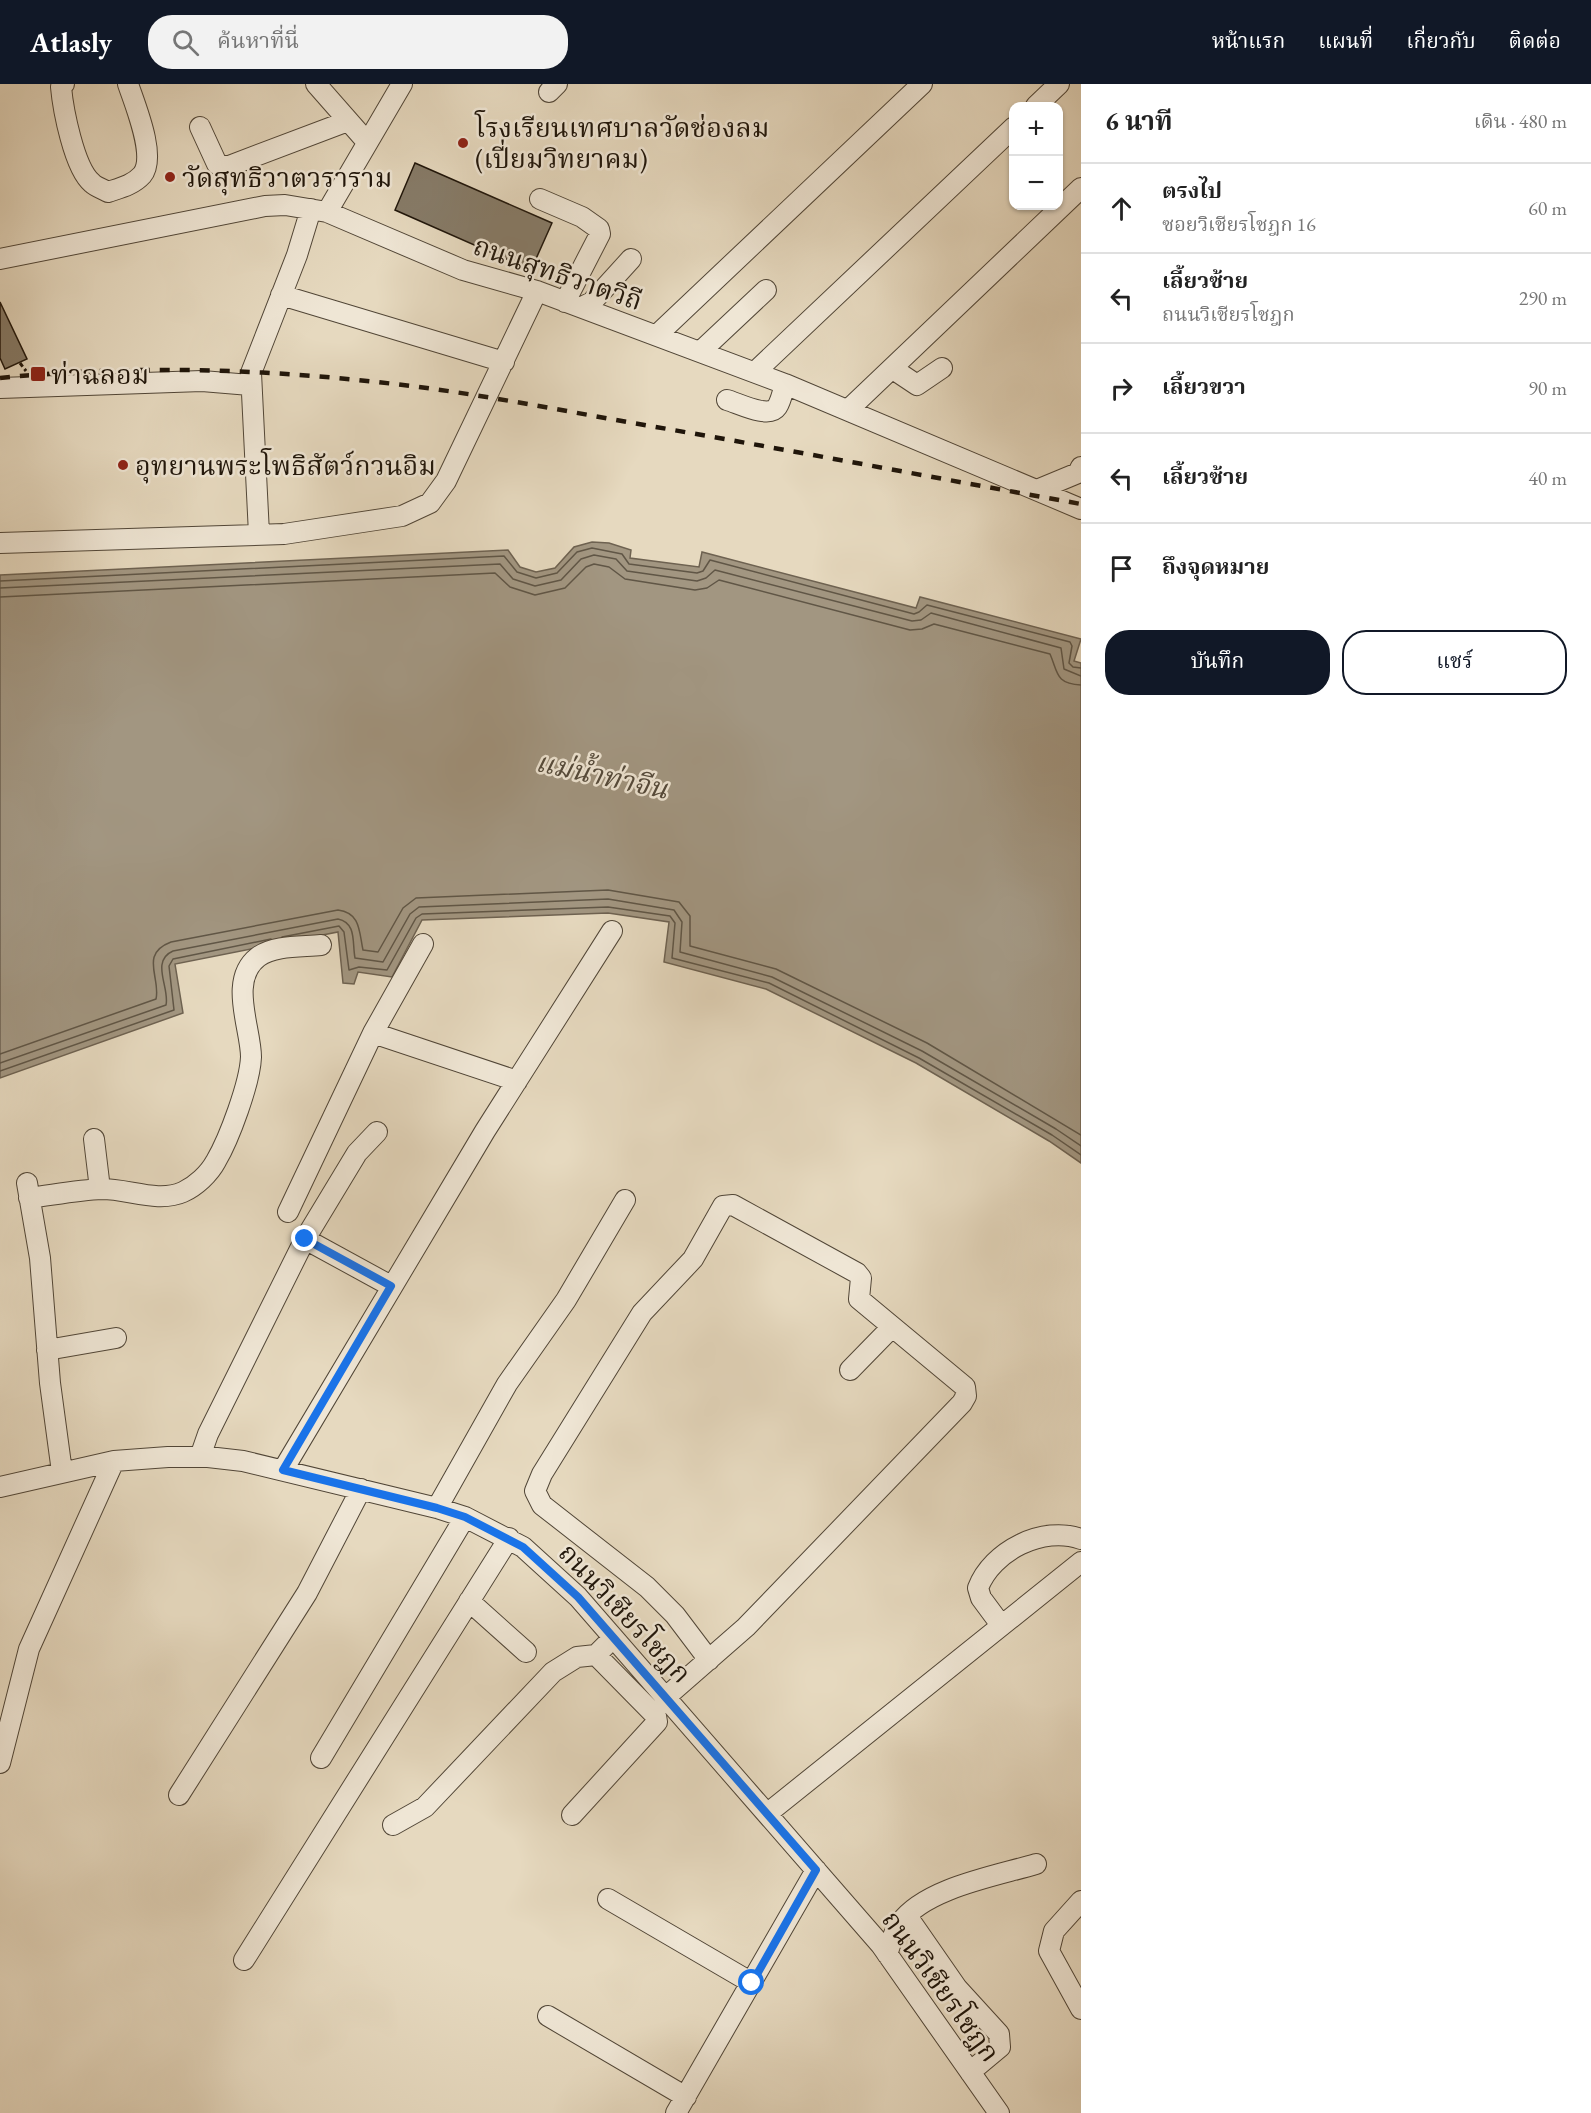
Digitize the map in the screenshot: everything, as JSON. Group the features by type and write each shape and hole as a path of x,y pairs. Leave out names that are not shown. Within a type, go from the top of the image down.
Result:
{"street":[{"path":"64,84 61,87 62,104 81,170 92,184 108,192 127,186 143,174 148,155 128,84"},
{"path":"316,84 367,142"},
{"path":"259,534 251,379 281,295 319,211 367,142 402,84"},
{"path":"657,335 922,84"},
{"path":"1040,102 1059,84"},
{"path":"200,128 217,164 229,166 348,121"},
{"path":"755,372 1009,133"},
{"path":"848,410 1081,188"},
{"path":"540,199 582,217 599,229 600,234 574,304 592,302 631,259"},
{"name":"ถนนสุทธิวาตวิถี","path":"0,259 265,206 285,205 319,211 463,270 537,291 755,372 1081,509"},
{"path":"700,352 766,290"},
{"path":"0,543 284,534 402,516 430,503 446,481 537,291"},
{"path":"281,295 504,362"},
{"path":"893,369 917,385 942,368"},
{"path":"0,388 251,379"},
{"path":"727,400 765,412 773,411 777,407 785,384"},
{"path":"1037,490 1078,473 1081,467"},
{"path":"283,1470 391,1286 612,931"},
{"path":"288,1212 373,1033 423,944"},
{"path":"62,1472 46,1350 40,1258 28,1191 100,1189 171,1196 194,1186 216,1162 249,1075 251,1056 243,992 250,968 258,957 270,951 321,945"},
{"path":"373,1033 517,1082"},
{"path":"200,1457 208,1434 305,1239 357,1153 377,1132"},
{"path":"94,1139 100,1189"},
{"path":"437,1508 507,1384 566,1300 626,1200"},
{"path":"667,1696 709,1660 746,1628 962,1403 966,1396 965,1387 859,1299 861,1278 850,1268 733,1204 723,1206 693,1259 642,1313 542,1474 535,1491 542,1505 647,1587 675,1615 709,1660"},
{"path":"305,1239 391,1286"},
{"path":"850,1370 892,1327"},
{"path":"46,1350 116,1338"},
{"name":"ถนนวิเชียรโชฎก","path":"0,1487 114,1461 200,1457 243,1461 437,1508 465,1517 509,1538 549,1568 614,1637 884,1949 981,2063 999,2113"},
{"path":"0,1763 29,1649 114,1461"},
{"path":"179,1795 307,1593 361,1489"},
{"path":"321,1758 465,1517"},
{"path":"1001,1624 981,1598 978,1588 987,1571 1006,1552 1022,1544 1057,1535 1081,1539"},
{"path":"244,1960 509,1538"},
{"path":"768,1813 1081,1562"},
{"path":"469,1601 526,1652"},
{"path":"393,1825 425,1808 553,1672 577,1657 596,1655 614,1637"},
{"path":"572,1815 657,1722 657,1716 596,1655"},
{"path":"884,1949 907,1916 944,1893 1036,1864"},
{"path":"548,2016 681,2105 816,1870"},
{"path":"608,1899 752,1983"},
{"path":"1081,1901 1054,1931 1049,1951 1081,2009"},
{"path":"907,1916 957,1988 999,2034 1000,2047 981,2063"}],"water":[{"name":"แม่น้ำท่าจีน","path":"592,542 609,543 631,550 630,558 699,567 702,552 916,608 920,597 1081,639 1074,661 1081,663 1081,1163 1049,1141 916,1063 766,989 664,962 669,922 608,913 422,920 392,977 358,972 354,984 343,983 338,932 175,964 183,1013 0,1078 0,575 508,550 520,567 536,572 555,568 574,547"}],"building":[{"path":"415,163 552,223 531,270 395,210"},
{"path":"0,302 27,359 5,369 0,358"}],"railway":[{"path":"0,378 102,371 206,370 360,380 519,402 1081,504"}],"place":[{"name":"โรงเรียนเทศบาลวัดช่องลม (เปี่ยมวิทยาคม)","path":"463,143"},
{"name":"วัดสุทธิวาตวราราม","path":"170,177"},
{"name":"ท่าฉลอม","path":"38,374"},
{"name":"อุทยานพระโพธิสัตว์กวนอิม","path":"123,465"}],"route":[{"path":"305,1239 391,1286 283,1470 465,1517 523,1547 549,1568 578,1597 667,1696 816,1870 752,1983"}]}
